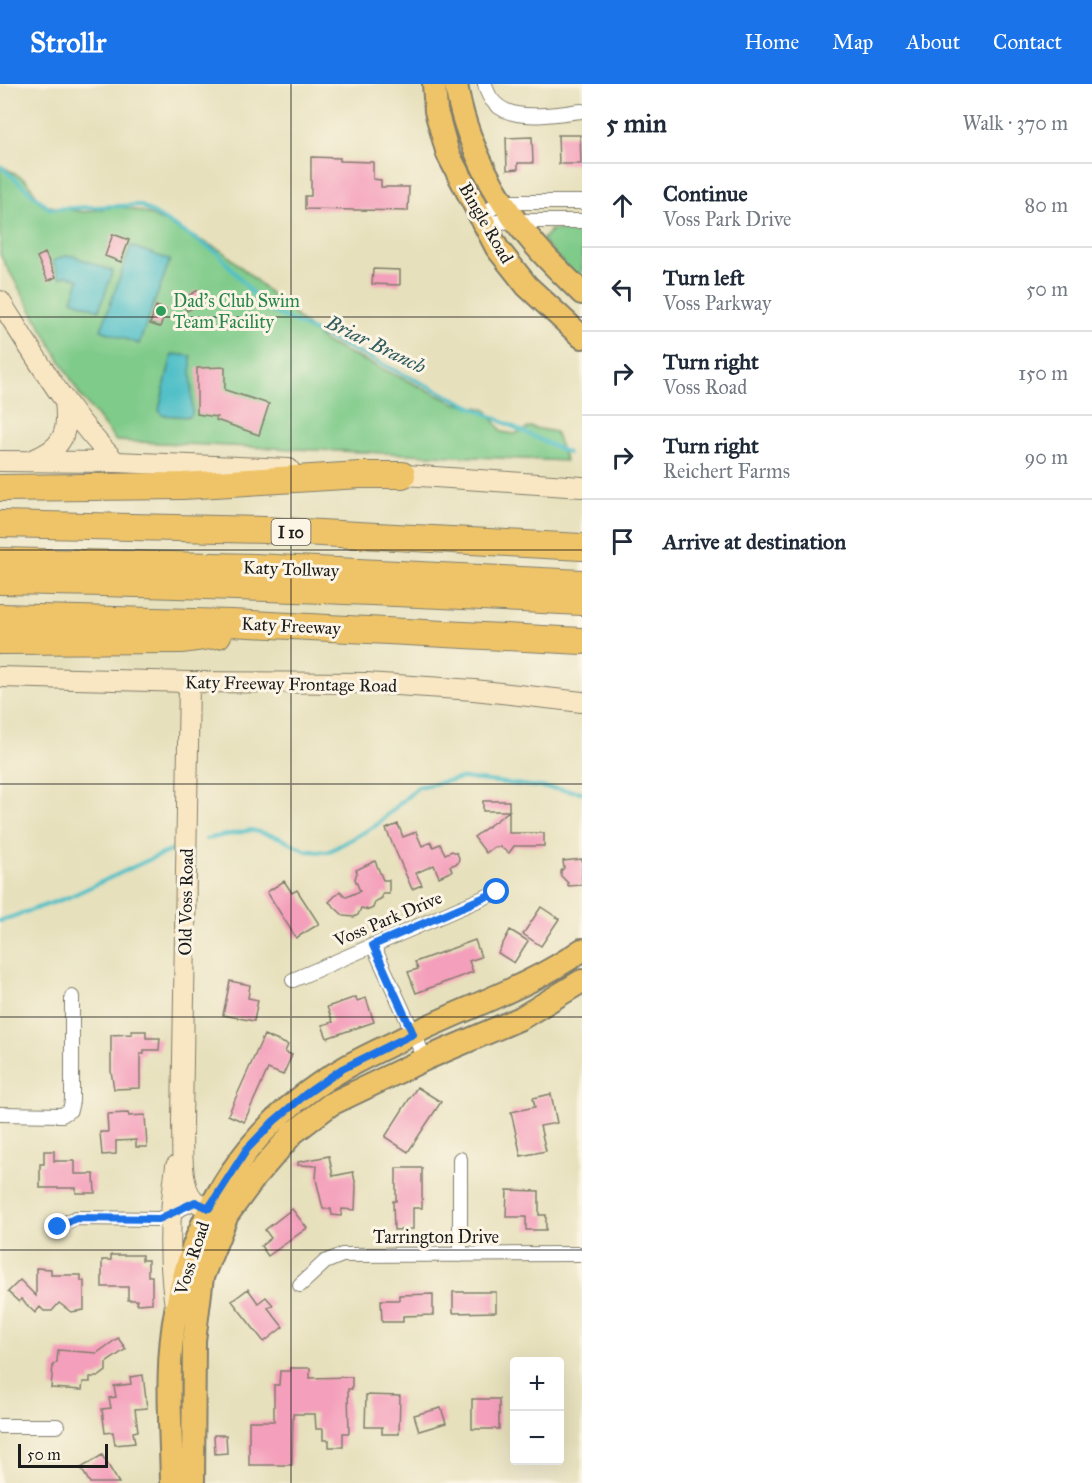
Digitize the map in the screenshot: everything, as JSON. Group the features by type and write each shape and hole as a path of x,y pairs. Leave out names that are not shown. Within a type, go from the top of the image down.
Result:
{"highway":[{"path":"0,488 169,487 402,475"},
{"name":"I 10","path":"0,524 265,530 582,546"},
{"name":"Katy Tollway","path":"0,561 255,567 582,583"},
{"name":"Katy Tollway","path":"0,581 375,592 582,602"},
{"name":"Katy Freeway","path":"0,618 299,626 582,641"},
{"path":"0,641 183,640 299,626"}],"main road":[{"name":"Bingle Road","path":"434,84 436,111 448,154 497,248 527,286 577,324"},
{"name":"Bingle Road","path":"456,84 458,99 476,151 509,212 531,241 582,293"},
{"path":"0,301 65,402 116,462"},
{"path":"29,461 51,451 65,435 67,419 65,402"},
{"path":"0,461 116,462 402,475 582,487"},
{"name":"Katy Freeway Frontage Road","path":"0,677 189,682 366,683 474,690 582,702"},
{"name":"Old Voss Road","path":"189,682 182,1122 184,1174 187,1190 211,1208"},
{"name":"Voss Road","path":"172,1483 171,1363 176,1311 192,1251 211,1208 247,1149 274,1121 306,1094 342,1069 413,1034 525,984 582,950"},
{"name":"Voss Road","path":"193,1483 194,1341 211,1208 255,1177 293,1133 331,1104 425,1059 521,1018 582,981"},
{"name":"Old Voss Road","path":"176,1311 170,1275 171,1214 182,1122"}],"street":[{"path":"485,84 496,106 510,114 526,116 582,111"},
{"path":"482,219 509,212 582,202"},
{"path":"482,219 509,212 582,221"},
{"name":"Voss Park Drive","path":"293,980 497,892"},
{"path":"373,945 425,1059"},
{"path":"0,1114 62,1115 70,1110 72,1101 72,997"},
{"path":"459,1158 460,1255"},
{"path":"58,1227 76,1218 159,1219 171,1214 211,1208"},
{"name":"Tarrington Drive","path":"300,1285 325,1262 342,1255 582,1254"},
{"path":"0,1426 57,1426"}],"green space":[{"name":"Dad's Club Swim Team Facility","path":"0,165 26,180 43,205 84,212 119,206 146,213 224,252 325,342 455,403 486,409 502,432 515,434 530,427 555,432 566,461 116,441 80,395 0,255"},
{"path":"582,229 582,284 542,240 551,230"}],"water":[{"path":"131,246 170,260 139,344 101,330"},
{"path":"65,256 73,256 113,271 99,310 72,300 79,280 67,275 60,278 53,261"},
{"path":"172,354 191,356 192,414 189,417 162,415 159,410"}],"building":[{"path":"558,135 580,135 581,164 559,164"},
{"path":"532,137 533,163 518,163 518,169 507,170 506,138"},
{"path":"311,157 373,162 373,179 381,180 381,187 409,187 408,211 305,209 305,196 311,196"},
{"path":"113,234 129,240 121,262 105,256"},
{"path":"45,253 56,277 48,281 37,257"},
{"path":"373,269 400,270 400,285 372,284"},
{"path":"198,290 204,302 187,311 181,300"},
{"path":"156,306 166,310 160,327 150,324"},
{"path":"225,367 225,390 269,404 259,435 216,420 217,417 197,414 197,368"},
{"path":"483,801 509,801 509,811 483,811"},
{"path":"509,811 509,833 544,833 544,846 514,846 509,853 500,847 494,847 486,853 474,837"},
{"path":"398,824 403,837 416,832 422,846 431,842 433,847 440,844 445,854 452,851 457,853 458,863 450,866 452,871 439,877 434,865 416,873 422,885 412,889 386,829"},
{"path":"582,859 582,885 568,886 561,876 564,868 563,861"},
{"path":"375,861 383,880 389,880 389,894 382,894 382,898 375,902 373,908 369,910 361,908 358,915 354,917 344,916 329,902 340,891 346,897 360,891 355,879 356,870"},
{"path":"284,881 292,893 297,890 319,924 296,938 267,892"},
{"path":"541,907 559,919 541,946 523,934"},
{"path":"510,930 528,941 514,963 498,953"},
{"path":"475,940 481,957 469,961 473,972 416,993 408,972 418,969 415,962"},
{"path":"230,981 250,985 248,998 258,1000 254,1021 223,1015"},
{"path":"356,997 357,1001 366,998 374,1022 327,1038 322,1025 333,1022 327,1007"},
{"path":"132,1031 146,1031 146,1038 160,1038 159,1050 144,1050 144,1054 140,1054 140,1088 114,1089 111,1071 111,1035 132,1034"},
{"path":"264,1035 288,1045 285,1052 292,1055 283,1075 268,1069 244,1122 228,1115"},
{"path":"417,1087 441,1102 408,1152 385,1137"},
{"path":"551,1094 557,1123 540,1126 546,1151 521,1156 511,1112 535,1107 533,1098"},
{"path":"128,1113 129,1116 145,1115 147,1147 136,1147 136,1140 116,1141 116,1154 102,1155 100,1132 108,1132 107,1114"},
{"path":"44,1151 54,1151 54,1161 75,1161 75,1174 94,1174 95,1193 76,1193 76,1188 40,1188 40,1164 44,1164"},
{"path":"329,1156 333,1176 353,1172 356,1186 355,1210 342,1209 341,1216 332,1215 331,1209 323,1209 316,1179 317,1166 298,1165 298,1162"},
{"path":"396,1168 422,1168 422,1208 413,1208 413,1229 394,1230 393,1201 396,1201"},
{"path":"507,1190 539,1191 539,1215 546,1215 546,1230 526,1230 526,1217 506,1217"},
{"path":"292,1209 307,1228 268,1256 261,1246 271,1238 265,1230"},
{"path":"111,1255 142,1255 142,1260 148,1260 148,1276 152,1276 152,1303 137,1304 137,1300 128,1300 128,1287 102,1287 102,1260 111,1260"},
{"path":"36,1268 51,1269 51,1275 81,1275 81,1281 84,1281 84,1310 71,1312 59,1303 52,1311 44,1311 40,1307 35,1313 21,1299 19,1302 8,1292 20,1280 36,1296"},
{"path":"248,1289 258,1303 266,1297 273,1305 268,1308 283,1327 264,1342 232,1301"},
{"path":"453,1292 496,1292 496,1312 453,1313"},
{"path":"433,1294 433,1315 403,1316 403,1322 382,1322 381,1300 399,1300 399,1295"},
{"path":"118,1338 126,1349 106,1363 106,1371 98,1377 90,1377 90,1382 83,1382 82,1390 51,1388 53,1365 57,1362 58,1350 97,1353"},
{"path":"290,1368 310,1368 310,1378 352,1377 352,1389 348,1389 349,1433 343,1433 343,1447 329,1447 329,1440 323,1440 323,1429 316,1429 315,1414 293,1414 292,1465 249,1465 249,1421 274,1421 274,1385 279,1385 280,1371 290,1371"},
{"path":"143,1375 147,1408 135,1409 138,1431 133,1432 135,1443 115,1445 113,1432 105,1433 102,1409 111,1408 109,1398 116,1397 114,1386 131,1384 130,1377"},
{"path":"366,1395 400,1396 399,1434 382,1434 382,1427 365,1427"},
{"path":"472,1399 499,1399 499,1429 472,1429"},
{"path":"441,1408 446,1423 419,1431 414,1415"},
{"path":"214,1435 226,1435 227,1453 215,1454"},
{"path":"102,1455 119,1483 90,1483 81,1468"}],"waterway":[{"name":"Briar Branch","path":"0,166 50,209 140,205 218,253 265,308 568,453"},
{"path":"206,839 251,830 278,837 307,851 328,852 375,826 418,787 462,778 582,792"},
{"path":"0,921 69,897 176,849"}],"place":[{"name":"Dad's Club Swim Team Facility","path":"161,311"}],"route":[{"path":"58,1227 76,1218 159,1219 195,1202 209,1208 247,1149 274,1121 306,1094 342,1069 413,1034 373,945 497,892"}]}
